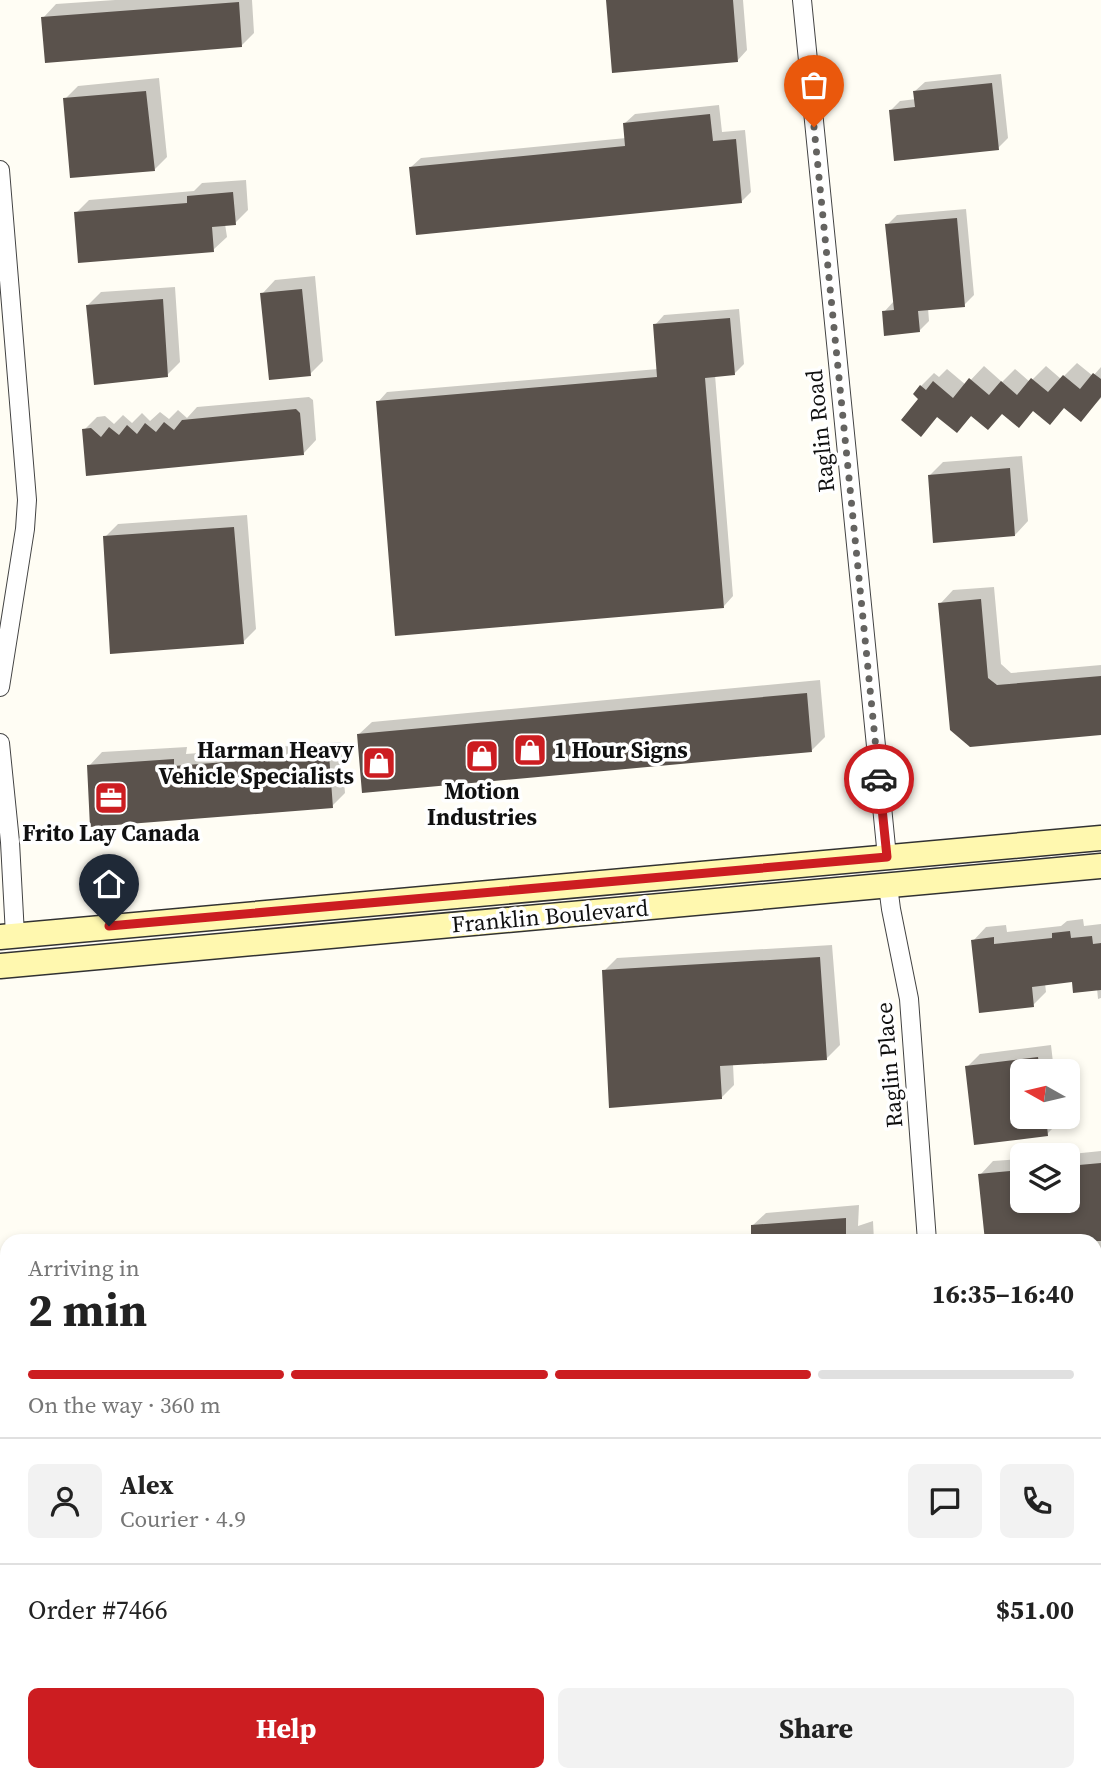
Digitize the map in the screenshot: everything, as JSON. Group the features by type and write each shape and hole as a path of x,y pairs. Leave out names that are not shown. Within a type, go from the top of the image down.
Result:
{"main road":[{"name":"Franklin Boulevard","path":"7,936 1101,838"},
{"name":"Franklin Boulevard","path":"0,966 1101,866"}],"street":[{"name":"Raglin Road","path":"802,0 887,857"},
{"path":"0,170 27,500 25,529 0,687"},
{"path":"0,743 10,842 7,936"},
{"name":"Raglin Place","path":"888,886 909,999 926,1234"}],"building":[{"path":"606,0 733,0 738,62 612,73"},
{"path":"239,2 242,47 45,63 41,17"},
{"path":"992,83 999,150 894,161 889,110 915,107 913,91"},
{"path":"146,91 155,171 70,178 63,98"},
{"path":"710,114 713,141 736,139 742,203 416,235 409,167 625,146 623,123"},
{"path":"233,192 236,225 212,227 214,252 78,263 74,212 187,203 187,196"},
{"path":"957,218 965,307 918,311 920,332 884,336 882,311 894,310 885,224"},
{"path":"302,289 311,376 269,380 260,293"},
{"path":"163,299 168,377 94,385 86,305"},
{"path":"730,318 735,375 705,378 724,608 395,636 376,401 657,377 653,324"},
{"path":"1093,373 1101,379 1101,397 1081,422 1064,408 1050,425 1033,411 1019,428 1002,414 988,430 971,416 957,433 937,417 921,437 901,420 918,399 913,394 920,385 926,390 933,381 953,398 969,378 989,395 1001,381 1017,395 1031,378 1048,392 1063,375 1080,389"},
{"path":"296,409 300,413 304,455 86,476 82,429 91,428 101,437 109,427 119,435 127,425 137,434 145,423 156,432 164,422 174,430 182,420"},
{"path":"1010,468 1015,536 933,543 928,475"},
{"path":"234,527 244,644 110,654 103,536"},
{"path":"981,599 988,678 997,685 1101,676 1101,735 970,747 950,730 938,603"},
{"path":"807,693 812,752 362,793 357,734"},
{"path":"329,754 333,808 90,827 87,765 174,759 174,766"},
{"path":"1070,931 1071,938 1092,936 1093,944 1101,943 1101,990 1073,993 1072,982 1032,987 1034,1007 979,1013 971,940 994,937 994,944 1052,938 1052,933"},
{"path":"820,957 827,1060 720,1066 722,1099 609,1108 602,970"},
{"path":"1010,1060 1010,1129 1047,1129 1048,1136 974,1145 965,1066"},
{"path":"1101,1163 1101,1234 984,1234 978,1174 1010,1171 1010,1213 1080,1213 1080,1165"},
{"path":"846,1218 846,1234 751,1234 751,1225"}],"way so far":[{"path":"814,127 879,779"}],"place":[{"name":"1 Hour Signs","path":"530,750"},
{"name":"Motion Industries","path":"482,756"},
{"name":"Harman Heavy Vehicle Specialists","path":"379,763"},
{"name":"Frito Lay Canada","path":"111,798"}],"route":[{"path":"109,926 887,857 879,779"}]}
